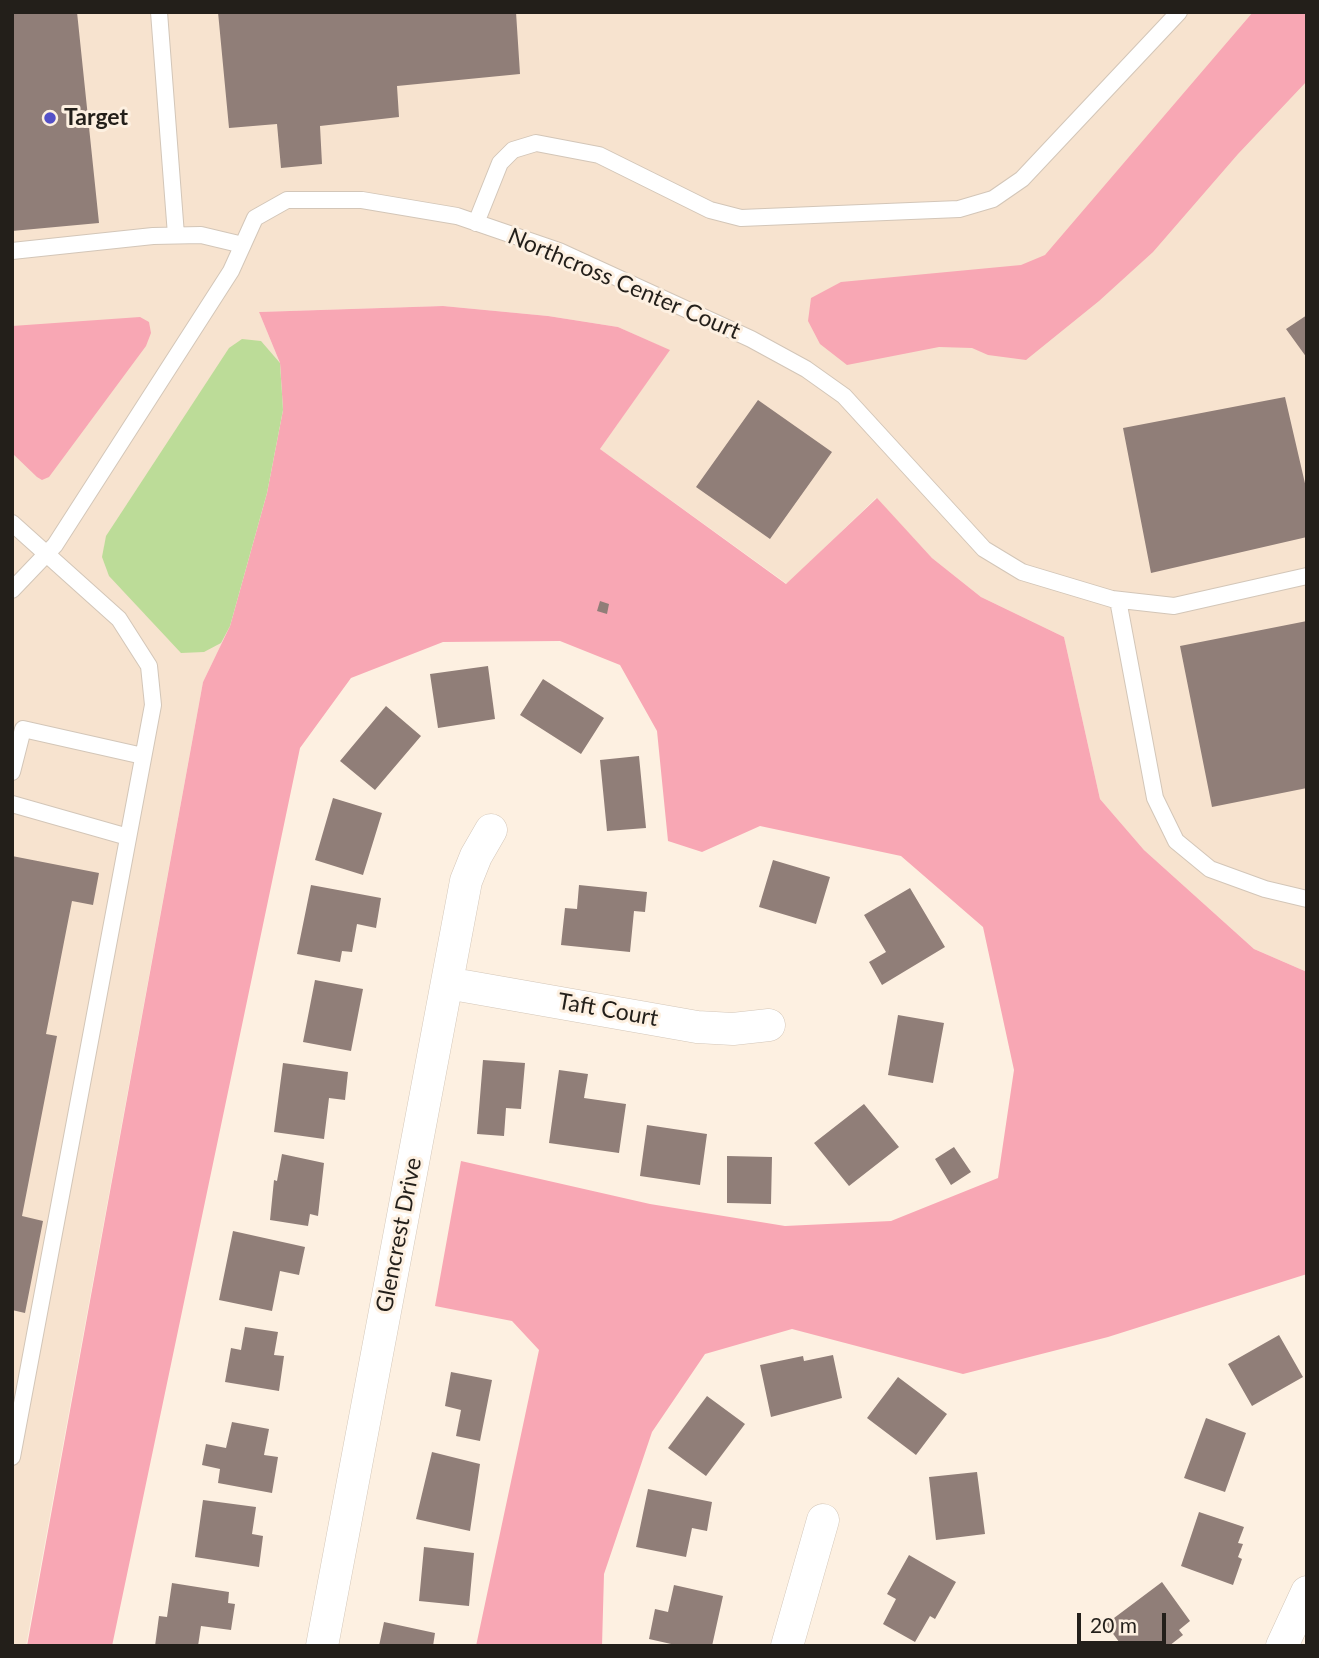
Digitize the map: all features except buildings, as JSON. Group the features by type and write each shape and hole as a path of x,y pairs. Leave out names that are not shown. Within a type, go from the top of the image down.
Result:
{"street":[{"name":"Glencrest Drive","path":"322,1646 466,881 475,856 491,830"},
{"name":"Taft Court","path":"447,983 697,1027 733,1030 769,1025"},
{"path":"787,1646 822,1520"},
{"path":"1282,1646 1307,1592"}],"lane":[{"path":"159,12 176,235"},
{"path":"476,223 500,163 513,150 536,143 599,155 710,210 741,218 959,209 993,199 1022,179 1179,12"},
{"name":"Northcross Center Court","path":"12,590 46,554 231,271 256,218 287,200 362,200 457,216 559,251 648,289 806,369 844,396 984,549 1022,572 1118,600 1174,606 1307,576"},
{"path":"12,251 176,235 201,235 243,245"},
{"path":"12,523 118,619 149,666 153,705 12,1457"},
{"path":"1118,600 1155,798 1176,841 1210,869 1265,889 1307,899"},
{"path":"12,772 23,729 143,756"},
{"path":"12,804 128,837"}],"shaded area":[{"path":"12,12 1307,12 1307,972 1254,949 1144,850 1100,799 1064,637 981,597 932,558 876,498 787,584 600,449 669,350 618,327 548,316 443,306 259,312 280,363 230,626 203,682 26,1646 12,1646"},
{"path":"1253,12 1307,12 1307,81 1238,154 1153,252 1099,301 1026,360 988,355 972,348 939,347 847,365 820,344 808,321 811,298 841,282 1021,265 1045,255"},
{"path":"443,306 548,316 618,327 670,350 600,449 786,584 877,498 932,558 981,597 1064,637 1100,799 1144,850 1254,949 1307,972 1307,1274 1108,1337 963,1374 792,1329 705,1354 652,1432 604,1574 602,1646 476,1646 539,1350 512,1321 435,1306 461,1161 650,1204 785,1226 891,1221 998,1178 1014,1070 983,927 901,856 760,826 702,852 668,841 657,731 620,665 560,641 443,642 351,678 300,748 112,1646 27,1646 203,682 230,626 267,493 283,410 280,363 259,312"},
{"path":"140,317 149,322 151,333 146,346 49,477 42,480 37,477 12,453 12,326"},
{"path":"242,339 261,341 280,363 283,410 267,493 230,626 221,643 204,652 181,653 109,576 102,557 106,536 229,348"}],"place":[{"name":"Target","path":"50,118"}]}
